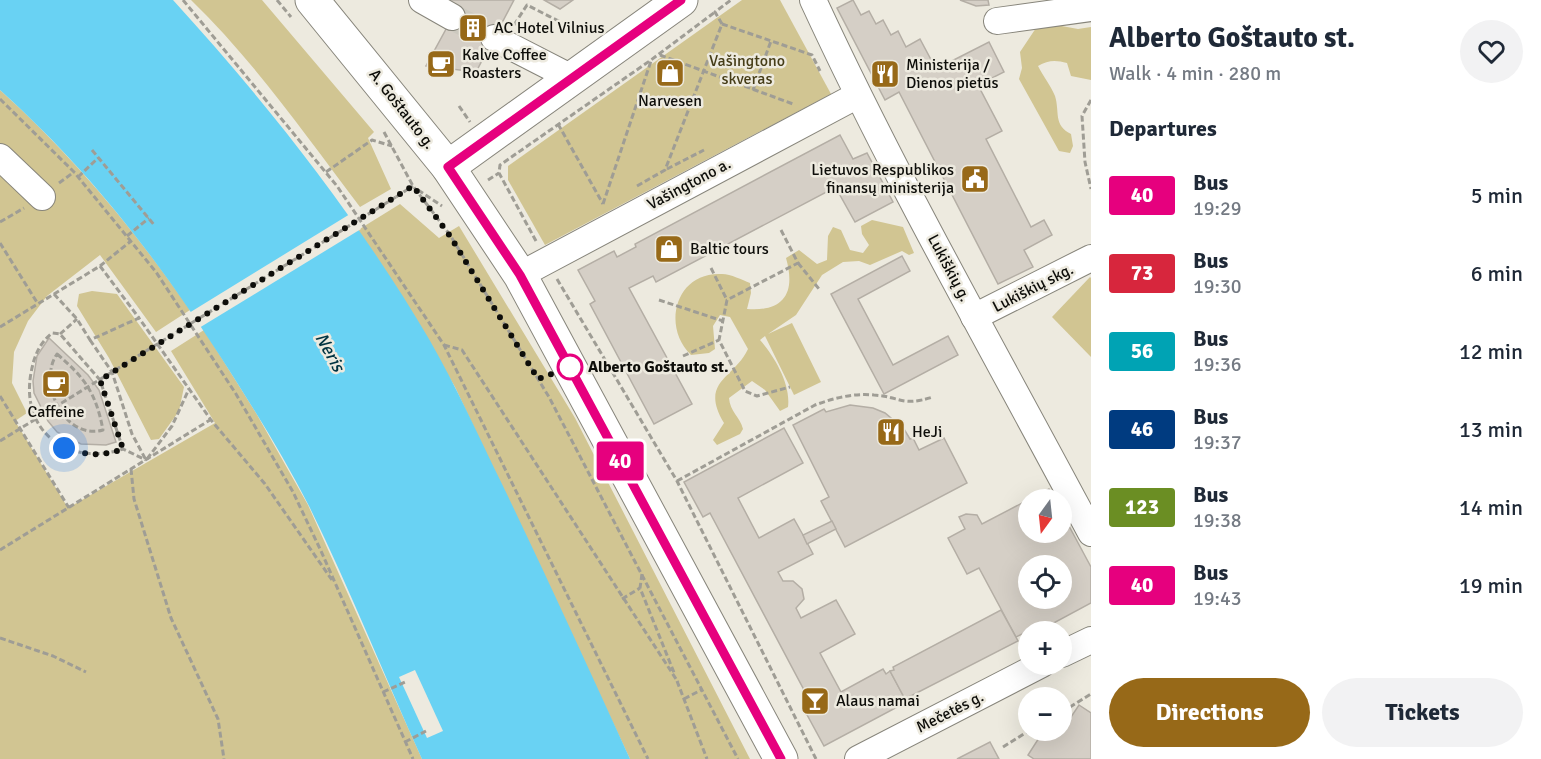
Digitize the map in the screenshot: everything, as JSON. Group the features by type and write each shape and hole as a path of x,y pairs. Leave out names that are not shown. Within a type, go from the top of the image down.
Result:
{"main road":[{"path":"448,167 681,0"},
{"name":"A. Goštauto g.","path":"302,9 448,167 533,267 781,759"}],"street":[{"path":"422,0 453,17"},
{"name":"Lukiškių g.","path":"813,0 858,95 974,317 1091,533"},
{"path":"997,21 1091,8"},
{"path":"498,41 572,78"},
{"name":"Vašingtono a.","path":"533,267 858,95"},
{"path":"0,157 42,197"},
{"name":"Lukiškių skg.","path":"974,317 1091,258"},
{"path":"1072,649 1091,639"},
{"name":"Mečetės g.","path":"858,759 1021,675"}],"path":[{"path":"183,0 326,172 444,345 648,759"},
{"path":"277,0 302,9"},
{"path":"731,0 658,55 500,165 499,173 533,267 677,481 816,759"},
{"path":"498,41 527,5 576,30"},
{"path":"715,12 723,24 812,56 823,76"},
{"path":"634,187 665,170 723,24"},
{"path":"753,90 771,41"},
{"path":"658,55 793,104"},
{"path":"603,204 651,60"},
{"path":"0,99 74,172 156,272 236,394 293,492 337,586 412,759"},
{"path":"1091,100 1082,116 1085,162 1091,189"},
{"path":"558,124 603,204"},
{"path":"381,127 413,186 450,236 549,397 738,759"},
{"path":"326,172 372,140 393,146"},
{"path":"92,150 155,226"},
{"path":"78,177 98,158"},
{"path":"68,177 74,172"},
{"path":"0,441 413,186"},
{"path":"413,186 446,208"},
{"path":"594,210 614,199"},
{"path":"127,236 149,218"},
{"path":"781,230 798,263 819,289"},
{"path":"0,327 100,266 131,241"},
{"path":"0,243 38,304"},
{"path":"727,300 798,263"},
{"path":"100,266 211,420 265,484 337,586"},
{"path":"711,268 727,300 718,339 745,392 757,396 790,387"},
{"path":"54,294 77,319 112,372 132,435 146,460"},
{"path":"659,300 723,321"},
{"path":"90,340 139,318"},
{"path":"60,334 77,319"},
{"path":"123,449 100,380 60,334 52,333 35,354 29,389 36,419 47,436 64,448 88,456 123,449 146,460"},
{"path":"683,356 718,339"},
{"path":"444,345 462,350 678,682"},
{"path":"57,354 83,378 89,387 96,401 104,430 97,432 80,428 58,406 50,380 57,354"},
{"path":"146,460 172,426 189,389"},
{"path":"677,481 815,405 835,398 877,395 912,404 933,397"},
{"path":"0,396 69,508"},
{"path":"0,550 211,420"},
{"path":"131,469 134,499 171,618 218,719 224,759"},
{"path":"642,573 640,588 707,759"},
{"path":"622,599 640,588"},
{"path":"0,638 53,656 86,672"},
{"path":"383,692 405,682"},
{"path":"684,699 702,690"},
{"path":"1072,705 1091,694"},
{"path":"405,742 426,731"},
{"path":"1003,747 1018,738"}],"green space":[{"path":"191,0 262,0 374,132 368,138 391,189 360,207 259,74"},
{"name":"Vašingtono skveras","path":"742,0 780,0 831,94 545,245 508,180 508,166"},
{"path":"1045,23 1078,29 1091,27 1091,80 1071,76 1067,63 1052,61 1038,66 1055,96 1059,122 1071,134 1073,146 1070,153 1059,151 1019,79 1022,68 1020,52 1036,28"},
{"path":"0,90 53,141 101,194 125,222 190,310 156,332 100,255 47,296 28,321 14,352 12,383 27,413 15,421 68,508 215,423 171,351 204,330 256,413 308,505 422,759 0,759"},
{"path":"400,204 439,238 459,226 575,418 750,759 630,759 455,387 400,293 358,230"},
{"path":"872,220 903,227 914,253 909,255 902,251 870,265 859,261 843,262 822,275 796,315 768,334 792,323 821,382 794,395 765,336 760,340 771,354 784,380 788,407 780,411 765,390 752,381 729,398 731,407 743,429 740,434 717,445 713,440 724,423 717,409 715,398 717,389 748,349 730,317 720,315 713,326 715,349 709,353 691,355 682,343 675,316 678,302 684,291 694,281 706,275 725,274 750,283 751,293 747,309 770,307 784,298 788,290 789,270 786,258 799,250 817,264 827,260 828,236 833,227 841,230 850,250 863,253 869,245 862,234 861,226"},
{"path":"1091,278 1091,357 1052,317"},
{"path":"92,291 117,294 184,387 179,411 159,439 151,440 109,358 77,306 79,294"}],"water":[{"name":"Neris","path":"0,0 173,0 243,80 310,163 372,249 429,339 458,393 518,518 630,759 422,759 353,600 309,506 281,454 239,387 203,330 124,222 66,155 0,90"}],"pier":[{"path":"350,214 361,229 199,328 189,313"},
{"path":"415,670 443,731 427,738 399,677"}],"building":[{"name":"AC Hotel Vilnius","path":"446,0 514,0 476,72 426,66 458,7"},
{"name":"AC Hotel Vilnius","path":"544,0 573,0 560,9"},
{"name":"Lietuvos Respublikos finansų ministerija","path":"853,0 861,15 869,11 876,24 883,20 891,35 898,31 906,47 920,39 936,69 989,42 1004,72 978,85 1002,131 986,139 1031,227 1044,220 1052,235 1024,250 1033,267 998,284 899,92 885,100 837,8"},
{"path":"960,0 988,0 989,5 976,6"},
{"name":"Narvesen","path":"673,64 677,64 681,69 679,73 664,82 659,76"},
{"path":"840,135 853,159 867,153 893,202 855,222 837,190 832,189 656,282 653,276 629,288 692,404 654,424 590,304 595,301 578,270 614,251 617,257 636,247 635,244"},
{"path":"902,256 910,271 858,299 893,365 948,336 958,355 884,394 831,294"},
{"path":"49,338 88,375 99,390 116,442 106,445 81,444 57,432 48,421 34,393 33,381 37,356"},
{"path":"850,405 873,408 885,413 904,429 910,439 913,438 919,450 944,438 967,483 845,547 821,501 829,497 793,425 824,409 826,412"},
{"path":"784,428 803,463 738,498 759,538 794,519 803,535 813,554 778,572 783,581 793,581 802,589 804,599 796,608 801,618 836,600 855,634 820,653 841,692 883,669 886,674 890,671 905,699 901,701 903,704 824,746 805,711 813,707 710,513 703,517 684,482"},
{"path":"1018,505 1018,543 1072,543 1072,532 1091,567 1091,603 1057,621 1018,621 1018,636 1016,637 979,568 967,574 948,538 965,529 959,517 966,514 977,515 982,524"},
{"path":"832,521 836,529 807,544 803,535"},
{"path":"1001,610 1018,641 905,699 890,671 894,670 893,667"},
{"path":"1079,705 1091,713 1091,759 1034,759 1028,755 1037,741 1072,741 1072,716"},
{"path":"990,742 999,759 957,759"}],"tunnel":[{"path":"452,17 494,38"}],"bus line":[{"name":"40","path":"681,0 448,167 520,275 781,759"}],"place":[{"name":"AC Hotel Vilnius","path":"473,28"},
{"name":"Kalve Coffee Roasters","path":"441,64"},
{"name":"Narvesen","path":"670,73"},
{"name":"Ministerija / Dienos pietūs","path":"885,74"},
{"name":"Lietuvos Respublikos finansų ministerija","path":"975,179"},
{"name":"Baltic tours","path":"669,249"},
{"name":"Alberto Goštauto st.","path":"570,367"},
{"name":"Caffeine","path":"56,384"},
{"name":"HeJi","path":"891,432"},
{"name":"Alaus namai","path":"815,701"}],"route":[{"path":"64,448 88,456 123,449 100,380 413,186 450,236 538,379 570,367"}]}
